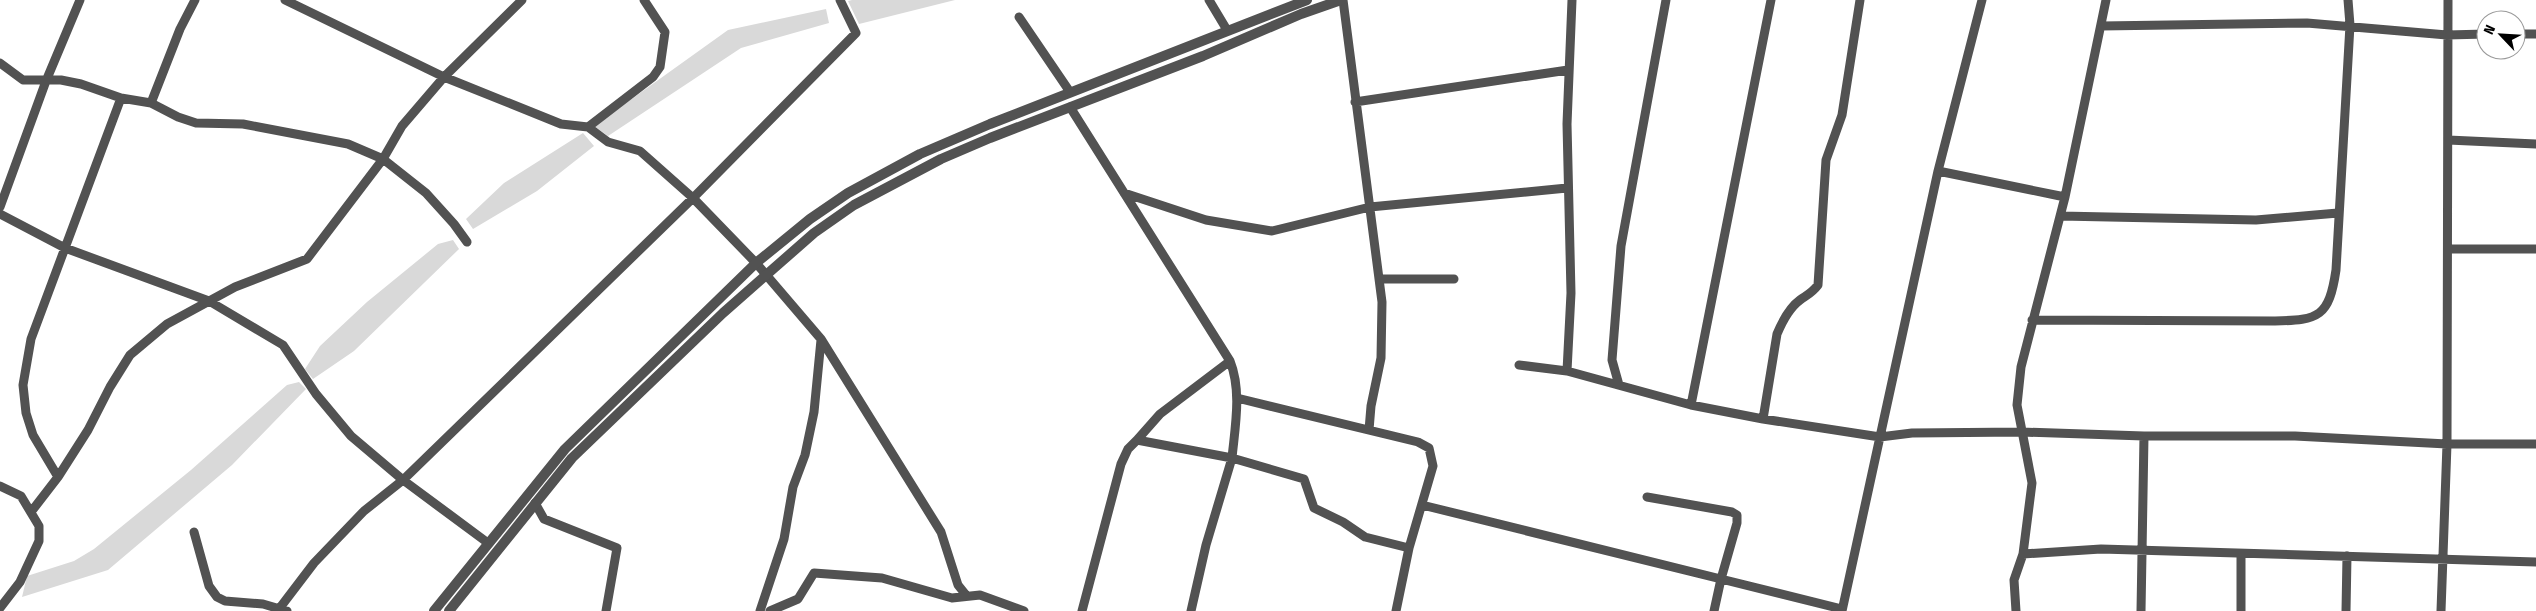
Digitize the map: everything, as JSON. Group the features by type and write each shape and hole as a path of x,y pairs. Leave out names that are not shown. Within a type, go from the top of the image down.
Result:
{"street":[{"path":"0,207 46,81 80,0"},
{"path":"151,103 180,29 195,0"},
{"path":"285,0 444,77 561,124 588,127 608,142 640,151 694,198 756,263 821,339 941,532 958,585 966,595"},
{"path":"30,512 58,476 88,430 110,387 130,356 167,324 208,301 235,287 307,259 383,159 402,126 444,77 522,0"},
{"path":"588,127 653,78 660,67 665,32 644,0"},
{"path":"1209,0 1227,30"},
{"path":"434,611 565,449 756,263 810,219 885,171 964,135 1307,0"},
{"path":"449,611 535,503 578,453 723,313 814,233 854,205 942,159 1203,56 1301,14 1342,0 1382,302 1381,358 1371,406 1369,430"},
{"path":"1567,371 1572,293 1567,188 1568,70 1572,0"},
{"path":"1619,385 1612,360 1621,246 1666,0"},
{"path":"1691,405 1771,0"},
{"path":"1763,419 1777,334 1782,322 1799,300 1811,294 1818,285 1826,160 1842,115 1860,0"},
{"path":"1422,505 1842,610 1938,171 1982,0"},
{"path":"2016,611 2014,580 2023,554 2032,483 2017,405 2021,367 2065,197 2106,0"},
{"path":"2032,320 2308,320 2318,315 2327,304 2333,287 2350,25 2348,0"},
{"path":"2441,611 2447,444 2448,0"},
{"path":"194,532 209,586 217,597 225,601 283,610 314,563 364,511 403,480 694,198 856,33 842,2"},
{"path":"1019,17 1070,92"},
{"path":"2101,26 2307,23 2350,25 2447,35 2476,34"},
{"path":"0,63 22,80 61,80 82,84 121,98 151,103 178,117 196,122 243,124 348,144 383,159 426,193 454,224 467,242"},
{"path":"1355,102 1568,70"},
{"path":"58,476 33,436 26,413 23,385 31,339 121,98"},
{"path":"1070,107 1234,371 1237,398 1232,458 1206,545 1192,611"},
{"path":"2448,140 2536,144"},
{"path":"1938,171 2065,197"},
{"path":"1124,193 1206,220 1272,230 1370,207 1567,188"},
{"path":"2060,216 2256,220 2338,213"},
{"path":"0,214 65,248 208,301 283,345 316,394 351,436 403,480 488,543"},
{"path":"2448,249 2536,249"},
{"path":"1379,279 1454,279"},
{"path":"760,611 784,539 793,487 805,455 814,412 821,339"},
{"path":"1082,611 1121,464 1128,449 1160,414 1230,362"},
{"path":"1519,365 1567,371 1691,405 1763,419 1880,437 1912,433 2022,432 2144,436 2295,436 2447,444 2536,444"},
{"path":"1237,398 1418,442 1429,448 1433,466 1409,548 1396,611"},
{"path":"2141,611 2144,436"},
{"path":"1137,440 1232,458 1304,479 1314,508 1343,522 1365,537 1409,548"},
{"path":"0,486 22,496 39,526 39,541 20,582 0,608"},
{"path":"1647,497 1732,512 1737,515 1737,523 1714,611"},
{"path":"535,503 544,518 617,548 606,611"},
{"path":"2023,554 2101,549 2536,562"},
{"path":"2241,554 2241,611"},
{"path":"2346,611 2347,556"},
{"path":"770,611 798,599 814,573 882,578 952,598 966,595 980,596 1024,611"}],"shaded area":[{"path":"955,0 859,24 848,1"},
{"path":"826,9 829,23 741,48 608,136 594,126 728,30"},
{"path":"583,133 594,146 537,191 473,229 466,219 504,183"},
{"path":"453,240 459,249 354,351 313,379 305,369 320,346 367,302 438,244"},
{"path":"299,382 306,389 232,465 108,570 22,597 27,576 74,561 94,549 191,470 287,385"}]}
